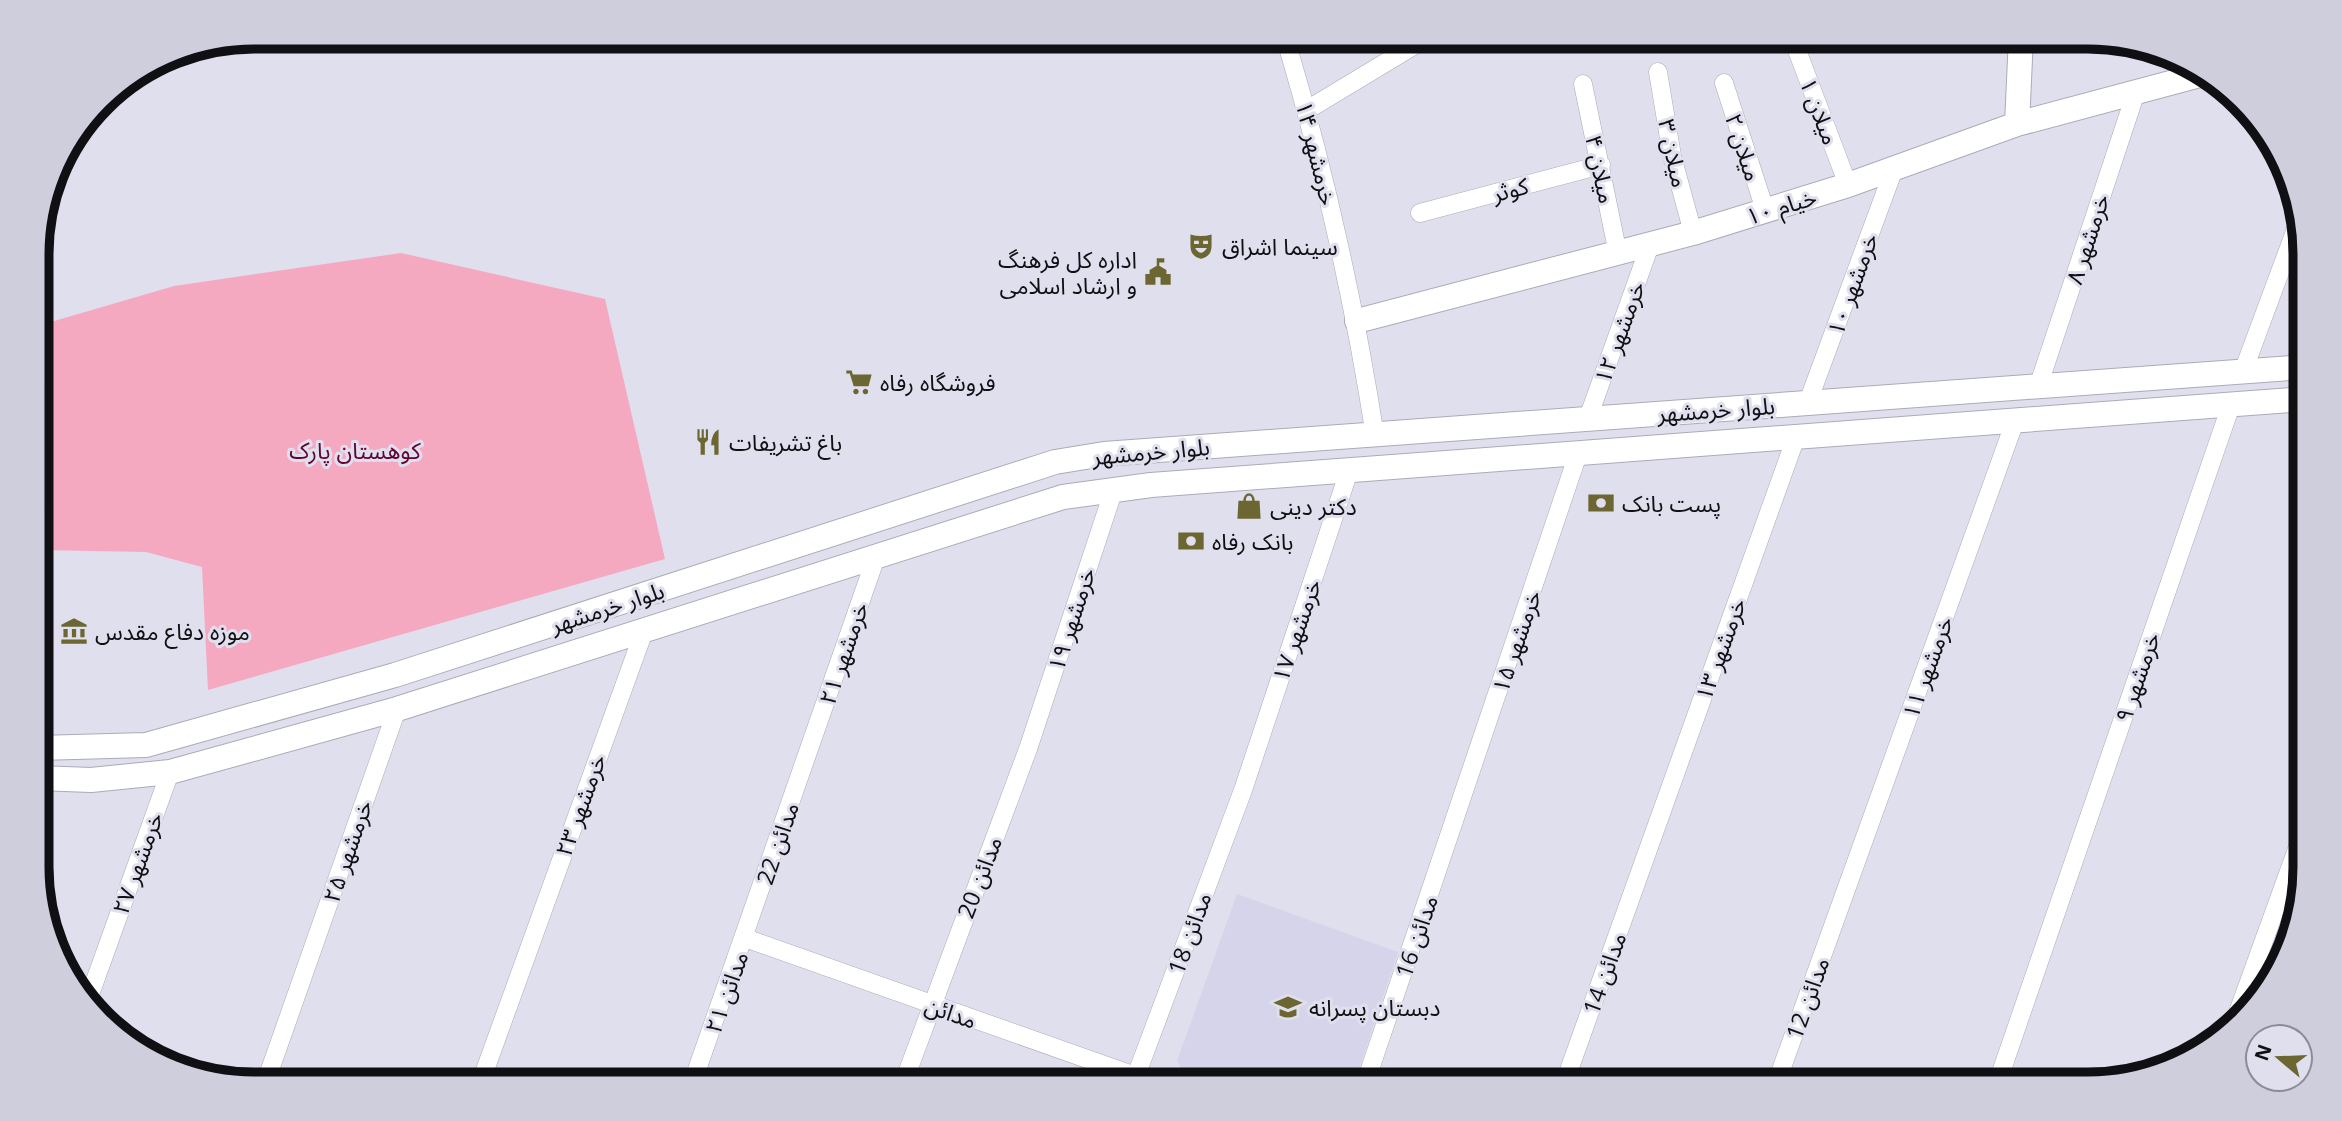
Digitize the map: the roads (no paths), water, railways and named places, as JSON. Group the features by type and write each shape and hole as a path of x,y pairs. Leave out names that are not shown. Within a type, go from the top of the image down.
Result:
{"main road":[{"path":"2017,124 2020,49"},
{"name":"خیام ۱۰","path":"1357,321 1693,233 1848,185 2017,124 2192,77"},
{"name":"بلوار خرمشهر","path":"49,748 146,745 395,675 1055,462 1149,449 1375,436 2293,367"},
{"path":"1924,428 1930,393"},
{"name":"بلوار خرمشهر","path":"49,778 91,780 170,772 397,709 1063,497 1114,489 2293,401"},
{"path":"501,641 509,673"}],"street":[{"name":"خرمشهر ۱۴","path":"1289,49 1307,110 1357,321 1375,436"},
{"path":"1307,110 1408,49"},
{"name":"میلان ۱","path":"1797,49 1848,185"},
{"name":"میلان ۳","path":"1657,72 1672,156 1693,233"},
{"name":"میلان ۲","path":"1724,83 1765,210"},
{"name":"میلان ۴","path":"1583,84 1618,254"},
{"name":"خرمشهر ۸","path":"2038,387 2136,92"},
{"name":"کوثر","path":"1420,213 1601,165"},
{"name":"خرمشهر ۱۰","path":"1808,402 1895,166"},
{"path":"2244,369 2292,240"},
{"name":"خرمشهر ۱۲","path":"1588,418 1650,245"},
{"name":"خرمشهر ۹","path":"2001,1072 2231,405"},
{"name":"خرمشهر ۱۱","path":"1838,913 2015,421"},
{"name":"خرمشهر ۱۳","path":"1644,861 1796,437"},
{"name":"خرمشهر ۱۵","path":"1453,828 1578,454"},
{"name":"خرمشهر ۱۷","path":"1243,790 1349,471"},
{"name":"خرمشهر ۱۹","path":"1028,749 1114,489"},
{"name":"خرمشهر ۲۱","path":"810,748 876,557"},
{"name":"خرمشهر ۲۳","path":"484,1072 643,631"},
{"name":"خرمشهر ۲۵","path":"269,1072 397,709"},
{"name":"مدائن 22","path":"745,939 810,748"},
{"name":"مدائن 20","path":"907,1072 1028,749"},
{"name":"خرمشهر ۲۷","path":"90,991 170,772"},
{"name":"مدائن 18","path":"1137,1072 1243,790"},
{"name":"مدائن 16","path":"1369,1072 1453,828"},
{"path":"2242,1002 2293,860"},
{"name":"مدائن 14","path":"1568,1072 1644,861"},
{"name":"مدائن 12","path":"1780,1072 1838,913"},
{"name":"مدائن","path":"745,939 1112,1072"},
{"name":"مدائن ۲۱","path":"696,1072 745,939"}],"place":[{"name":"سینما اشراق","path":"1201,246"},
{"name":"اداره کل فرهنگ و ارشاد اسلامی","path":"1158,272"},
{"name":"فروشگاه رفاه","path":"859,382"},
{"name":"باغ تشریفات","path":"708,442"},
{"name":"پست بانک","path":"1601,503"},
{"name":"دکتر دینی","path":"1249,506"},
{"name":"بانک رفاه","path":"1191,541"},
{"name":"موزه دفاع مقدس","path":"74,631"},
{"name":"دبستان پسرانه","path":"1288,1007"}],"park label":[{"name":"کوهستان پارک","path":"355,450"}]}
